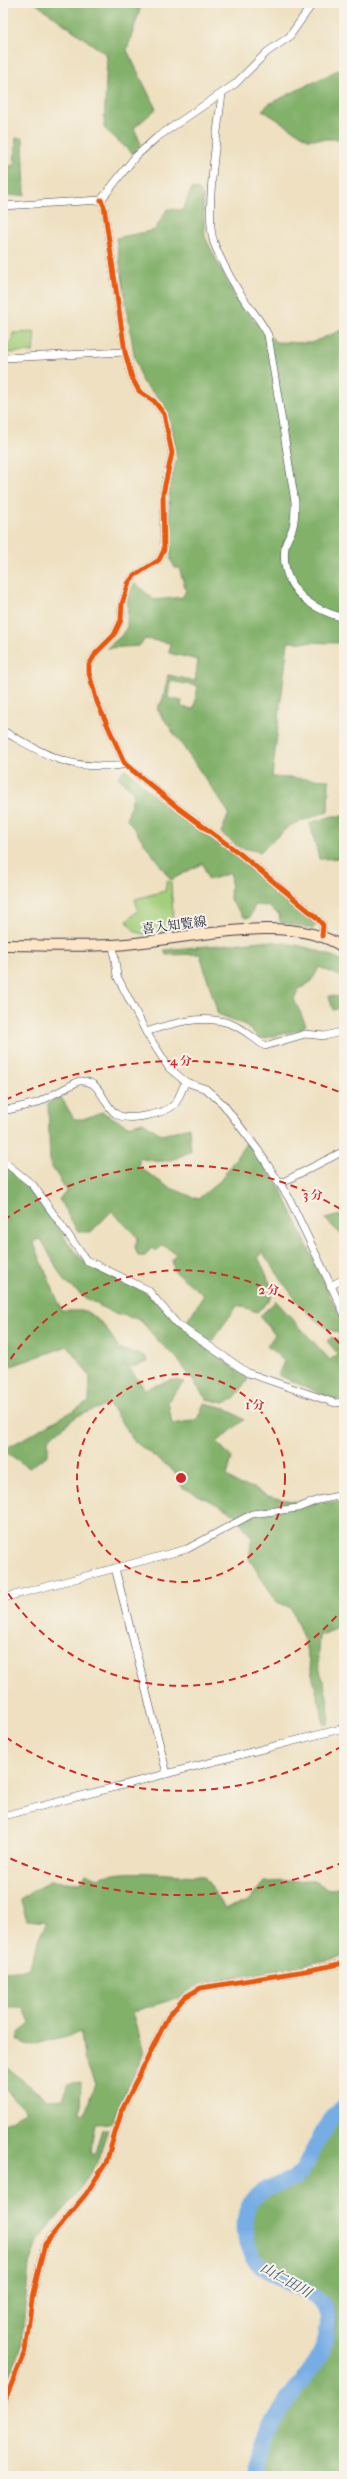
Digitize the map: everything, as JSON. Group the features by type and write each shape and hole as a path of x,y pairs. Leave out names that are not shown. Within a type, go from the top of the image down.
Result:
{"main road":[{"name":"喜入知覧線","path":"3,945 113,945 269,929 296,930 322,936 344,948"}],"street":[{"path":"3,206 101,200 135,158 156,138 222,94 235,84 267,52 290,37 313,3"},
{"path":"222,94 212,184 211,226 214,242 228,270 246,303 259,317 268,335 295,502 294,526 285,546 285,567 298,595 315,607 344,618"},
{"path":"101,200 104,206 125,352 132,378 138,391 154,401 164,414 172,453 163,494 164,550 159,560 134,576 129,582 122,604 121,620 114,635 96,653 89,665 89,673 97,702 125,764 177,807 239,853 316,917 323,925 322,936"},
{"path":"3,358 125,352"},
{"path":"3,731 61,762 80,766 118,766 125,764"},
{"path":"113,945 117,976 146,1032 169,1068 186,1082 206,1089 223,1104 281,1183 344,1313"},
{"path":"146,1032 168,1025 212,1019 232,1024 265,1046 305,1034 325,1036 344,1031"},
{"path":"3,1111 37,1103 79,1081 86,1081 93,1083 115,1113 125,1118 141,1117 168,1108 175,1104 186,1082"},
{"path":"281,1183 344,1151"},
{"path":"3,1161 33,1185 86,1260 148,1290 177,1324 248,1373 335,1404 344,1402"},
{"path":"330,1286 344,1279"},
{"path":"3,1598 187,1549 252,1514 298,1508 318,1500 344,1495"},
{"path":"115,1568 167,1774"},
{"path":"3,1816 344,1728"},
{"path":"3,2405 25,2351 33,2293 45,2244 86,2194 106,2163 122,2110 168,2017 185,1997 201,1988 344,1963"}],"green space":[{"path":"35,3 142,3 127,50 156,109 134,128 141,144 133,154 104,128 107,55"},
{"path":"344,67 344,136 338,139 308,139 262,110 269,104"},
{"path":"16,138 23,138 25,195 7,196 3,194 3,168 14,165"},
{"path":"192,188 199,190 203,197 205,237 238,303 276,342 311,343 344,329 344,643 288,642 272,777 329,780 328,811 289,826 260,852 239,847 221,833 229,813 157,709 163,699 168,675 195,681 198,660 169,653 170,643 145,639 139,646 107,648 121,636 127,627 128,597 135,583 154,600 183,597 186,590 179,568 175,568 171,560 169,488 177,459 171,424 163,402 142,382 134,354 116,238 155,230 167,209 183,210","holes":["170,681 198,686 194,709 181,707 182,701 168,698"]},
{"path":"35,332 33,352 3,353 3,349 11,343 13,333"},
{"path":"125,768 168,809 234,855 316,924 313,929 280,922 279,914 267,906 255,905 250,917 245,918 230,900 231,873 208,880 203,863 171,880 127,819 134,792 118,777"},
{"path":"333,816 344,816 344,858 319,859 310,823"},
{"path":"167,880 171,883 174,930 153,934 141,934 136,932 127,921 138,910 135,899 165,891"},
{"path":"262,941 304,947 344,961 344,978 319,967 312,981 298,990 294,999 306,1025 299,1030 261,1039 243,1024 218,1014 200,954 166,955 164,950"},
{"path":"329,996 344,997 344,1007 333,1010"},
{"path":"61,1097 74,1119 83,1119 102,1112 128,1126 143,1122 162,1135 189,1127 191,1151 177,1158 166,1161 154,1161 139,1158 139,1167 168,1187 198,1199 220,1181 247,1142 280,1187 339,1315 344,1319 344,1335 330,1330 307,1312 288,1289 262,1252 258,1257 273,1289 271,1299 257,1312 238,1305 211,1342 185,1324 204,1295 174,1271 172,1259 176,1254 163,1245 156,1251 151,1248 145,1256 138,1256 135,1247 138,1238 112,1211 91,1232 78,1232 59,1199 67,1191 50,1164 48,1103"},
{"path":"3,1165 31,1188 71,1247 87,1265 145,1292 213,1352 248,1379 234,1399 224,1403 206,1399 176,1357 160,1343 140,1320 111,1312 84,1297 64,1281 41,1239 33,1241 62,1311 86,1311 103,1324 120,1349 145,1356 148,1362 129,1368 145,1389 172,1380 184,1382 168,1401 172,1424 197,1420 204,1403 226,1408 244,1420 217,1442 232,1458 227,1476 240,1486 249,1486 268,1496 290,1501 344,1501 344,1611 336,1629 319,1636 318,1661 328,1700 328,1725 324,1724 304,1640 291,1608 277,1602 249,1559 252,1538 234,1513 182,1487 176,1473 134,1441 109,1404 77,1416 48,1439 48,1455 29,1468 3,1450 89,1402 90,1377 68,1346 3,1369"},
{"path":"344,1214 344,1237 325,1219"},
{"path":"276,1301 330,1360 338,1354 327,1341 332,1337 344,1344 344,1399 335,1400 278,1375 284,1361 267,1346 275,1335 260,1316"},
{"path":"86,1873 98,1878 122,1873 204,1876 225,1908 247,1902 264,1882 311,1880 330,1889 344,1887 344,1957 200,1984 177,1998 132,2012 144,2052 112,2123 95,2124 90,2154 95,2154 102,2129 108,2129 97,2162 75,2197 38,2239 29,2265 21,2350 3,2393 3,2124 26,2111 3,2087 3,2073 8,2068 47,2100 64,2099 67,2084 81,2082 80,2112 85,2113 95,2083 84,2059 81,2032 29,2046 18,2040 19,2033 30,2024 24,2008 3,2008 3,1971 28,1969 46,1922 27,1920 20,1899 50,1881 80,1883"},
{"path":"344,2116 344,2476 257,2476 281,2423 322,2365 328,2354 336,2328 336,2312 328,2300 316,2290 269,2264 257,2254 249,2236 253,2202 281,2188 304,2181 320,2146 330,2130"}],"waterway":[{"name":"山仁田川","path":"252,2476 272,2425 288,2400 311,2370 323,2348 328,2323 325,2308 317,2298 274,2275 260,2265 250,2252 245,2233 246,2214 248,2206 256,2196 263,2191 301,2173 329,2121 344,2106"}],"cycle path":[{"path":"101,200 104,206 125,352 132,378 139,391 154,401 164,414 172,453 163,494 164,550 159,560 134,576 129,582 122,604 121,620 114,635 96,653 89,665 89,673 97,702 125,764 177,807 239,853 316,917 323,925 322,936"},
{"path":"3,2405 25,2351 33,2293 45,2244 86,2194 106,2163 122,2110 168,2017 185,1997 201,1988 344,1963"}]}
